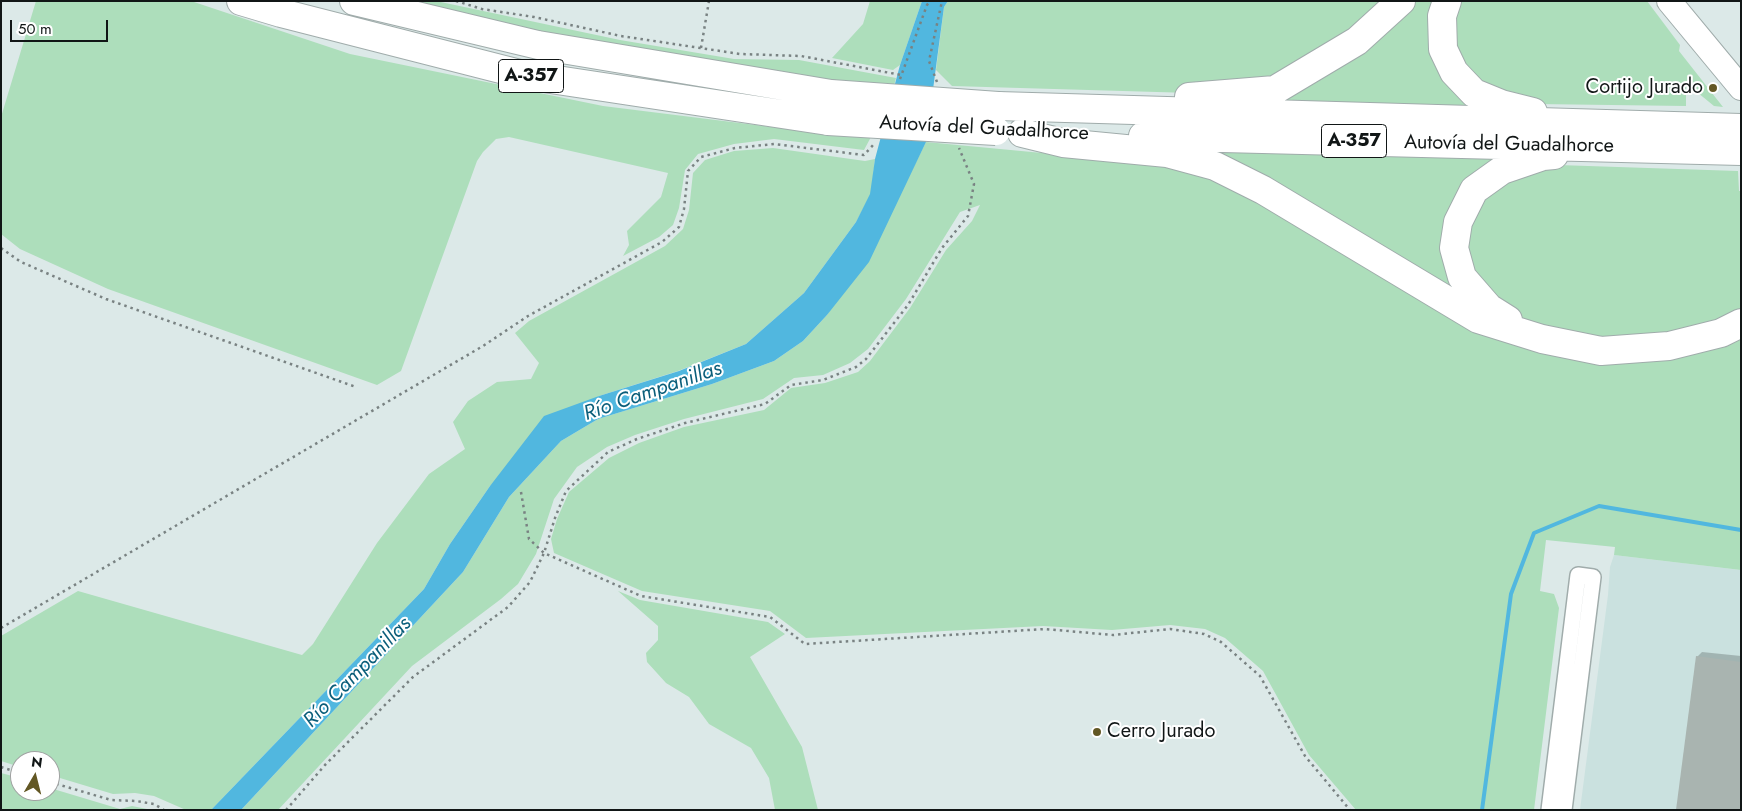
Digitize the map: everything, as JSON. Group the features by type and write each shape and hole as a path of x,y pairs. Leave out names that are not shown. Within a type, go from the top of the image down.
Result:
{"highway":[{"name":"Autovía del Guadalhorce","path":"241,1 524,75 828,121 1005,123 1709,139 1741,128"},
{"name":"Autovía del Guadalhorce","path":"354,1 538,45 1005,123 1059,108 1709,139 1741,151"},
{"path":"1059,108 1275,90 1357,40 1401,1"},
{"path":"1447,1 1442,16 1443,49 1454,72 1474,93 1500,104 1535,113 1709,139"},
{"path":"1005,123 1063,143 1167,153 1215,166 1263,190 1478,319 1542,339 1601,352 1669,346 1721,333 1741,323"},
{"path":"1542,339 1489,308 1462,277 1454,248 1458,222 1474,190 1502,170 1543,156 1709,139"}],"main road":[{"path":"1669,1 1741,88"}],"street":[{"path":"1549,810 1578,576 1593,577 1564,810"}],"path":[{"path":"456,1 482,9 534,17 621,36 740,54 801,56 901,75"},
{"path":"701,48 709,1"},
{"path":"898,84 927,4 930,1"},
{"path":"1,628 475,351 528,316 662,242 679,227 684,210 688,171 701,157 735,148 774,144 864,155 875,143"},
{"path":"286,810 325,765 413,677 508,606 530,582 544,553 566,491 608,452 637,438 685,423 765,404 791,385 823,380 856,368 866,359 908,305 942,248 968,216"},
{"path":"1,248 21,262 106,299 356,387"},
{"path":"521,492 530,539 544,553 641,596 770,617 805,644 1045,630 1113,635 1170,630 1204,634 1221,642 1260,676 1305,756 1350,810"},
{"path":"60,785 111,800 136,800 154,804 164,810"}],"shaded area":[{"path":"1614,555 1741,570 1741,810 1580,810 1610,567"}],"green space":[{"path":"36,1 191,1 350,54 603,106 871,137 864,150 774,139 734,144 698,154 685,170 679,208 673,225 659,237 623,256 629,245 627,231 661,197 668,173 509,137 496,139 477,161 401,371 377,385 108,289 20,249 1,234 1,117"},
{"path":"402,1 436,1 620,40 734,59 799,60 896,78 894,86 832,80 617,48"},
{"path":"870,1 922,1 900,65 893,70 832,58 863,24"},
{"path":"948,1 1385,1 1309,60 1267,82 1191,93 952,86 936,70 944,7"},
{"path":"1414,1 1437,1 1482,109 1278,100"},
{"path":"1453,1 1647,1 1680,45 1679,51 1723,107 1714,106 1692,88 1686,87 1686,106 1536,104 1503,97 1460,65 1449,34"},
{"path":"926,142 1148,163 1209,176 1254,196 1474,329 1538,353 1598,363 1741,337 1741,570 1614,555 1615,547 1546,540 1540,591 1554,594 1559,608 1534,810 1356,810 1309,755 1263,671 1225,638 1205,629 1170,625 1112,630 1043,626 806,638 770,611 642,591 554,553 551,539 557,519 569,492 609,458 639,443 684,427 764,410 791,388 825,383 858,372 870,361 910,308 946,250 972,221 980,205 960,212 906,299 868,349 850,363 823,375 794,378 763,399 684,419 635,435 607,447 577,467 554,499 536,554 518,584 412,666 278,810 241,810 463,572 509,497 561,441 598,419 712,384 774,361 803,341 827,315 897,200"},
{"path":"773,148 865,161 875,159 871,194 856,222 804,293 746,344 678,371 599,396 490,486 450,544 424,589 211,810 186,810 154,796 135,793 113,794 60,778 60,751 10,751 10,764 1,761 1,636 78,591 302,655 313,644 377,543 429,474 465,449 453,422 468,401 497,382 531,379 539,363 515,333 529,321 665,246 683,229 689,210 693,173 705,160 734,151"},
{"path":"1191,150 1507,157 1464,185 1466,304"},
{"path":"1558,165 1738,171 1739,191 1741,191 1741,309 1715,320 1668,333 1603,337 1545,328 1495,307 1469,278 1462,223 1489,186"},
{"path":"618,591 640,600 768,622 785,634 750,657 802,747 818,810 775,810 769,778 751,748 709,724 689,697 666,683 647,662 646,653 658,640 658,626"},
{"path":"1,773 10,775 10,801 60,801 60,791 120,809 132,806 152,810 1,810"}],"water":[{"name":"Río Campanillas","path":"922,1 948,1 944,7 926,142 869,262 827,315 803,341 774,361 712,384 598,419 561,441 509,497 463,572 241,810 211,810 424,589 450,544 490,486 544,416 599,396 679,371 746,344 804,293 856,222 870,194 875,159 900,65"}],"building":[{"path":"1696,656 1741,662 1741,810 1676,810"}],"waterway":[{"path":"1482,810 1511,594 1534,533 1599,506 1741,530"}],"place":[{"name":"Cortijo Jurado","path":"1713,88"},
{"name":"Cerro Jurado","path":"1097,732"}]}
